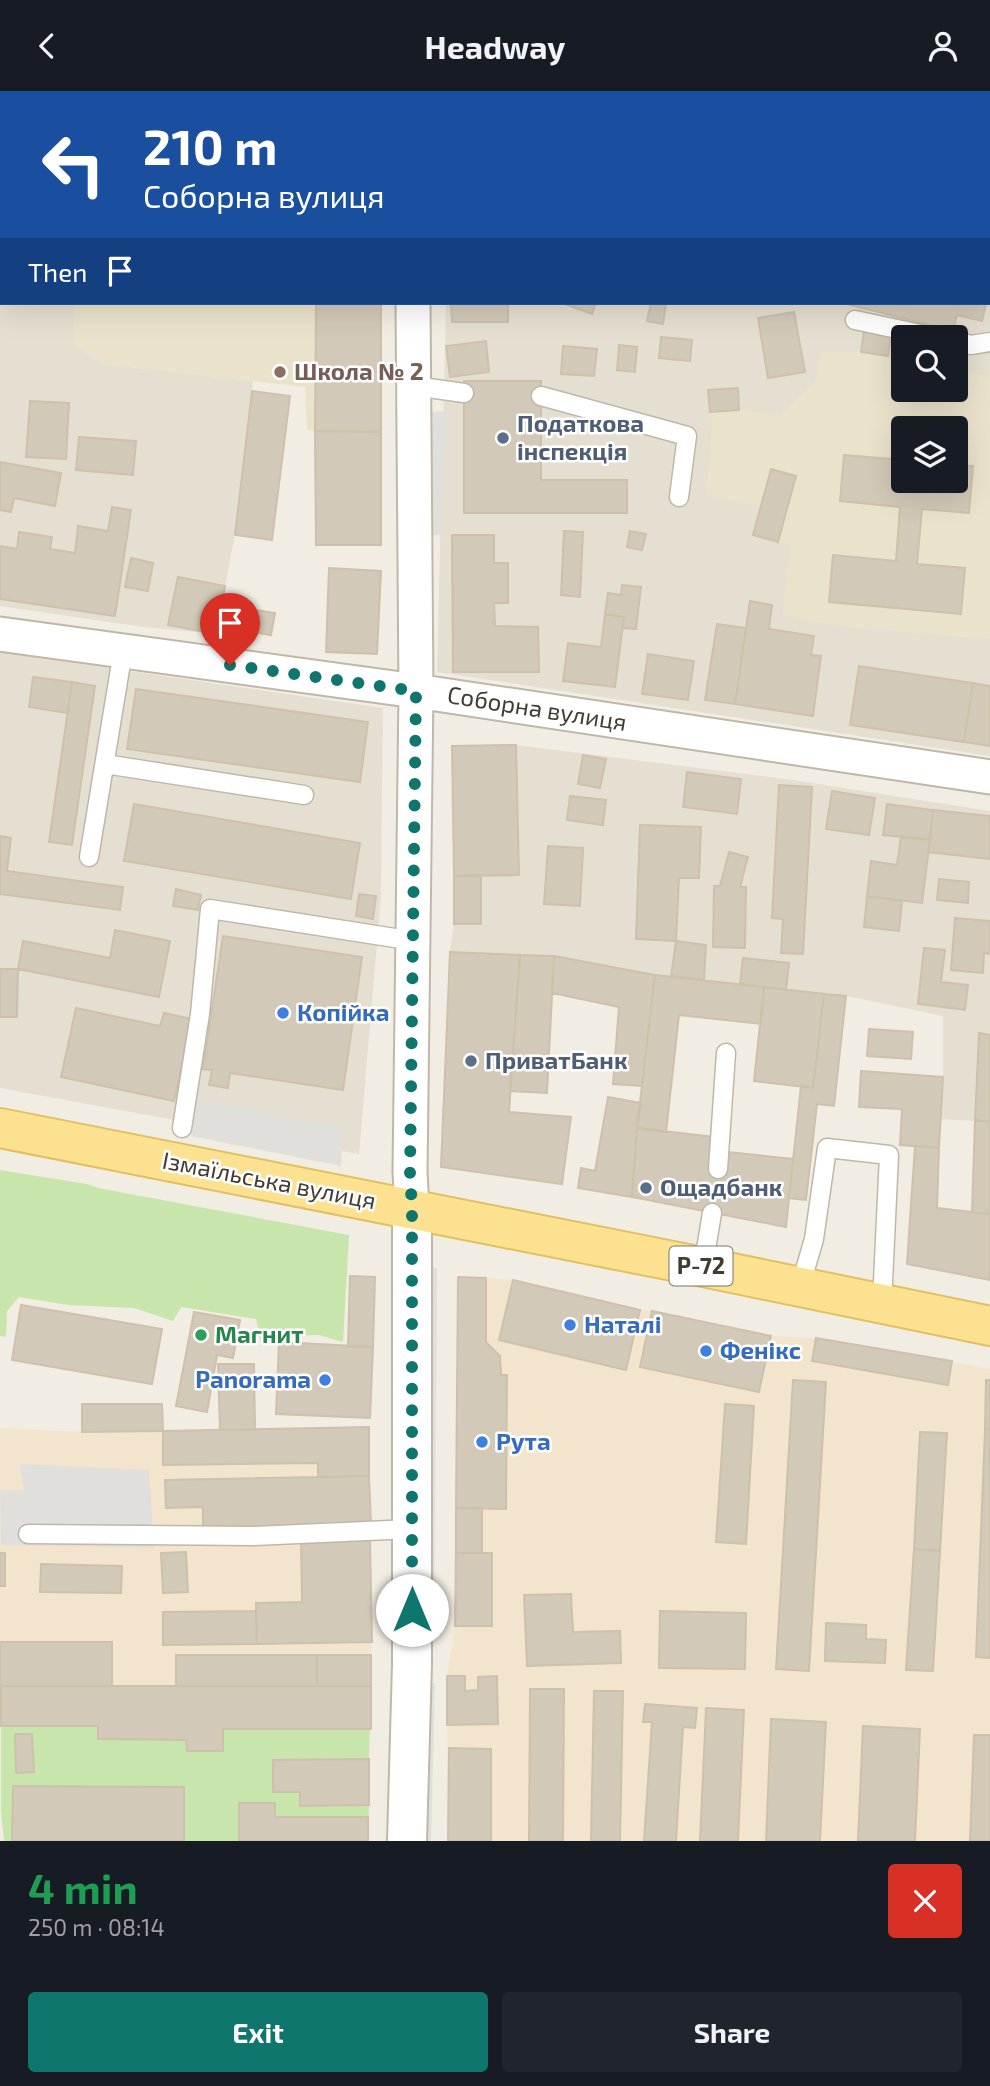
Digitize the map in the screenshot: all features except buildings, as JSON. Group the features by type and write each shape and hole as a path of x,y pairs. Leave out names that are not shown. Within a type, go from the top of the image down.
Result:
{"main road":[{"name":"Ізмаїльська вулиця","path":"0,1128 990,1326"}],"street":[{"path":"407,1841 412,1664 410,1173 416,691 414,305"},
{"name":"Соборна вулиця","path":"0,634 416,691 990,777"}],"lane":[{"path":"855,320 891,328"},
{"path":"968,344 990,342"},
{"path":"414,386 464,393"},
{"path":"541,396 687,436 679,497"},
{"path":"89,857 122,651"},
{"path":"105,764 304,795"},
{"path":"182,1128 200,1014 210,909 414,941"},
{"path":"718,1169 726,1053"},
{"path":"800,1287 814,1239 827,1148 889,1155 882,1303"},
{"path":"703,1267 712,1213"},
{"path":"28,1534 253,1536 412,1529"}],"shaded area":[{"path":"0,305 75,305 74,344 103,364 253,381 235,535 216,634 143,627 0,606"},
{"name":"Школа № 2","path":"75,305 381,305 381,432 307,430 305,387 103,364 74,344"},
{"path":"446,305 990,305 990,756 437,672"},
{"path":"821,352 861,352 891,357 891,402 968,402 968,372 990,377 990,639 843,627 783,615 790,545 778,542 795,476 771,470 761,507 706,495 712,427 710,412 739,410 780,415 816,381"},
{"path":"444,411 441,535 428,535 430,412"},
{"path":"0,652 383,708 381,896 359,1154 0,1088"},
{"path":"516,745 793,780 990,811 990,1122 940,1119 943,1016 846,996 655,975 554,956 450,952 454,924 452,746"},
{"path":"196,1099 343,1129 341,1166 191,1136"},
{"path":"421,1265 437,1268 434,1629 421,1629"},
{"path":"458,1277 513,1280 640,1310 771,1336 816,1338 990,1369 990,1841 448,1841 447,1676 455,1626"},
{"path":"369,1427 371,1686 112,1686 111,1642 0,1642 0,1586 5,1553 0,1553 0,1428 82,1432"},
{"path":"20,1464 149,1470 154,1548 1,1545 0,1490 24,1490"},
{"path":"435,1683 431,1841 416,1841 420,1684"}],"green space":[{"path":"0,1170 87,1184 349,1235 343,1342 319,1335 282,1336 262,1346 256,1319 181,1307 173,1321 134,1308 68,1305 19,1297 7,1311 6,1337 0,1336"},
{"path":"1,1686 371,1686 369,1759 273,1760 273,1792 300,1792 301,1806 369,1805 368,1841 4,1841 1,1811"}],"place":[{"name":"Школа № 2","path":"280,372"},
{"name":"Податкова інспекція","path":"503,438"},
{"name":"Копійка","path":"283,1013"},
{"name":"ПриватБанк","path":"471,1061"},
{"name":"Ощадбанк","path":"646,1188"},
{"name":"Наталі","path":"570,1325"},
{"name":"Магнит","path":"201,1335"},
{"name":"Фенікс","path":"706,1351"},
{"name":"Panorama","path":"325,1380"},
{"name":"Рута","path":"482,1442"}],"route":[{"path":"230,665 416,691 410,1173 412,1610"}]}
